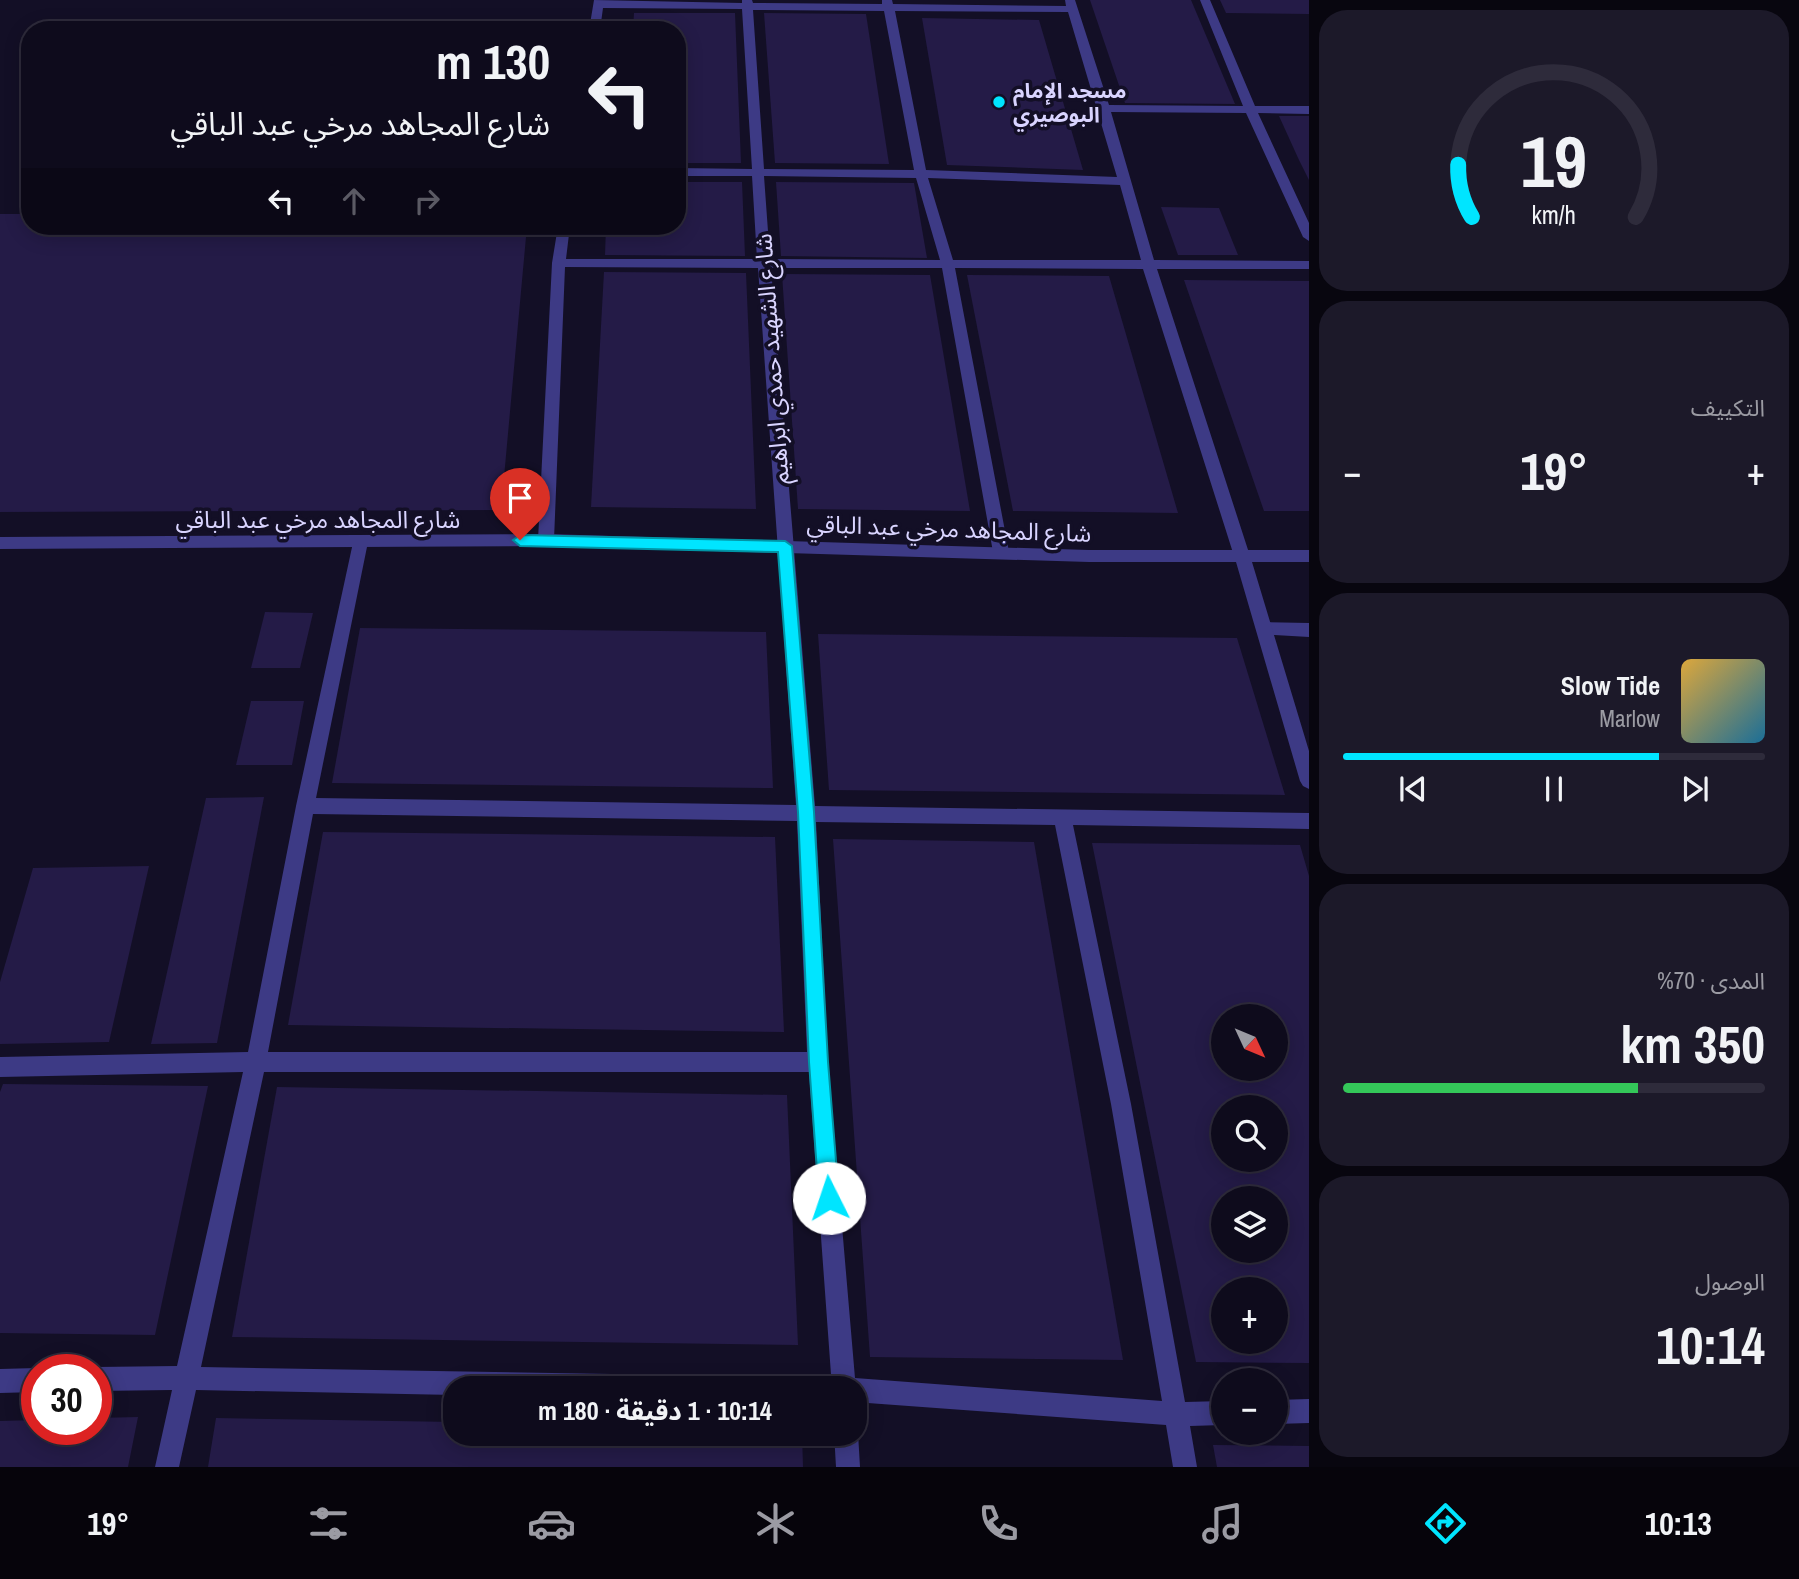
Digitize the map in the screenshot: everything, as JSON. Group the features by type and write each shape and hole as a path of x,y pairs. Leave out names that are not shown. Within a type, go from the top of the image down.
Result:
{"street":[{"path":"1205,0 1250,109 1309,237"},
{"path":"595,21 598,2 1072,4 1149,267 1242,556 1309,781"},
{"name":"شارع الشهيد حمدي ابراهيم","path":"747,3 764,266 806,812 818,1062 843,1376"},
{"path":"888,4 921,174 948,264 1001,552"},
{"path":"1104,108 1309,110"},
{"path":"686,172 921,174 1124,181"},
{"path":"546,540 559,263 563,235"},
{"path":"559,263 764,266 1309,265"},
{"name":"شارع المجاهد مرخي عبد الباقي","path":"0,543 546,540 1001,552 1309,556"},
{"path":"167,1467 256,1062 305,806 360,542"},
{"path":"1264,629 1309,629"},
{"path":"305,806 1309,821"},
{"path":"1062,817 1121,1104 1185,1467"},
{"path":"0,1067 256,1062 818,1062"},
{"path":"112,1379 443,1383"},
{"path":"0,1381 21,1380"},
{"path":"867,1392 1175,1415 1211,1414"},
{"path":"1288,1412 1309,1411"},
{"path":"847,1446 848,1467"}],"building":[{"path":"1090,0 1191,0 1235,104 1125,103"},
{"path":"1220,0 1309,0 1309,14 1226,13"},
{"path":"634,13 735,13 741,163 686,163 686,21 634,21"},
{"path":"764,13 866,14 889,164 775,163"},
{"name":"مسجد الإمام البوصيري","path":"922,18 1039,20 1083,170 947,165"},
{"path":"1279,116 1309,116 1309,180 1299,160"},
{"path":"686,182 742,182 745,256 605,255 606,235 686,235"},
{"path":"776,182 914,183 927,258 781,256"},
{"path":"1161,207 1219,208 1238,255 1178,255"},
{"path":"0,214 21,214 21,235 526,235 501,510 0,512"},
{"path":"604,272 746,273 756,509 591,507"},
{"path":"782,274 930,275 970,511 798,509"},
{"path":"967,275 1109,276 1178,513 1013,511"},
{"path":"1184,280 1309,281 1309,511 1264,511"},
{"path":"265,612 313,613 300,668 251,668"},
{"path":"360,628 766,632 773,788 332,783"},
{"path":"818,634 1237,638 1285,795 829,790"},
{"path":"251,701 304,701 292,765 236,765"},
{"path":"264,797 217,1043 151,1044 206,798"},
{"path":"323,832 775,837 784,1032 288,1025"},
{"path":"833,839 1034,842 1123,1360 870,1357"},
{"path":"1092,843 1300,845 1309,876 1309,1363 1196,1362"},
{"path":"149,866 109,1042 0,1044 0,982 33,868"},
{"path":"3,1084 208,1086 155,1335 0,1333 0,1092"},
{"path":"277,1087 787,1095 798,1345 232,1337"},
{"path":"138,1417 128,1467 0,1467 0,1421 21,1420 21,1445 112,1445 112,1418"},
{"path":"216,1418 443,1422 443,1446 802,1446 803,1467 208,1467"},
{"path":"1213,1445 1309,1446 1309,1467 1217,1467"}],"place":[{"name":"مسجد الإمام البوصيري","path":"999,102"}],"route":[{"path":"520,540 785,546 806,812 818,1062 829,1198"}]}
